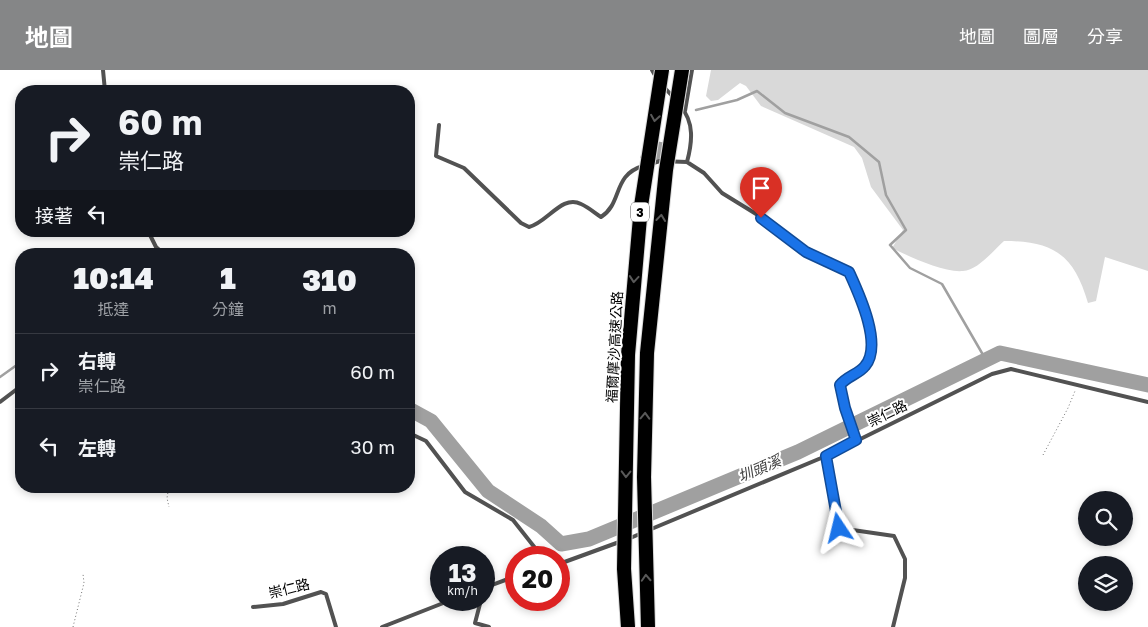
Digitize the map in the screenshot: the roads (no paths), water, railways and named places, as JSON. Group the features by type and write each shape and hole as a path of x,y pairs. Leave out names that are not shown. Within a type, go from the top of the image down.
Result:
{"highway":[{"name":"福爾摩沙高速公路","path":"628,627 624,569 628,355 641,206 662,70"},
{"name":"3","path":"648,627 644,477 647,353 666,170 682,70"}],"lane":[{"path":"103,70 104,85"},
{"path":"652,70 685,111 690,121 692,143 687,162"},
{"path":"685,111 692,70"},
{"path":"439,125 436,156 464,168 521,224 529,227 542,222 568,202 579,202 601,217 609,212 620,183 635,168 660,161 687,162 704,173 722,193 761,218 806,252 849,272 859,295 872,344 870,358 865,367 844,380 840,385 845,408 857,438"},
{"path":"151,237 157,248"},
{"name":"崇仁路","path":"570,560 728,499 826,456 857,438 992,374 1011,369 1148,402"},
{"path":"0,402 15,391"},
{"path":"415,436 426,441 465,492 513,520 534,546"},
{"path":"826,456 839,528 894,536 905,559 905,578 893,627"},
{"name":"崇仁路","path":"253,607 283,604 321,592 326,594 336,627"},
{"path":"382,627 430,608"},
{"path":"478,611 475,623 489,627"}],"waterway":[{"path":"696,110 737,100 757,91 785,113 849,137 879,162 886,195 906,230 890,245 910,268 942,284 986,360"},
{"name":"圳頭溪","path":"415,412 431,421 488,491 541,526 561,544 589,539 798,452 1000,353 1148,385"},
{"name":"圳頭溪","path":"0,377 15,366"}]}
